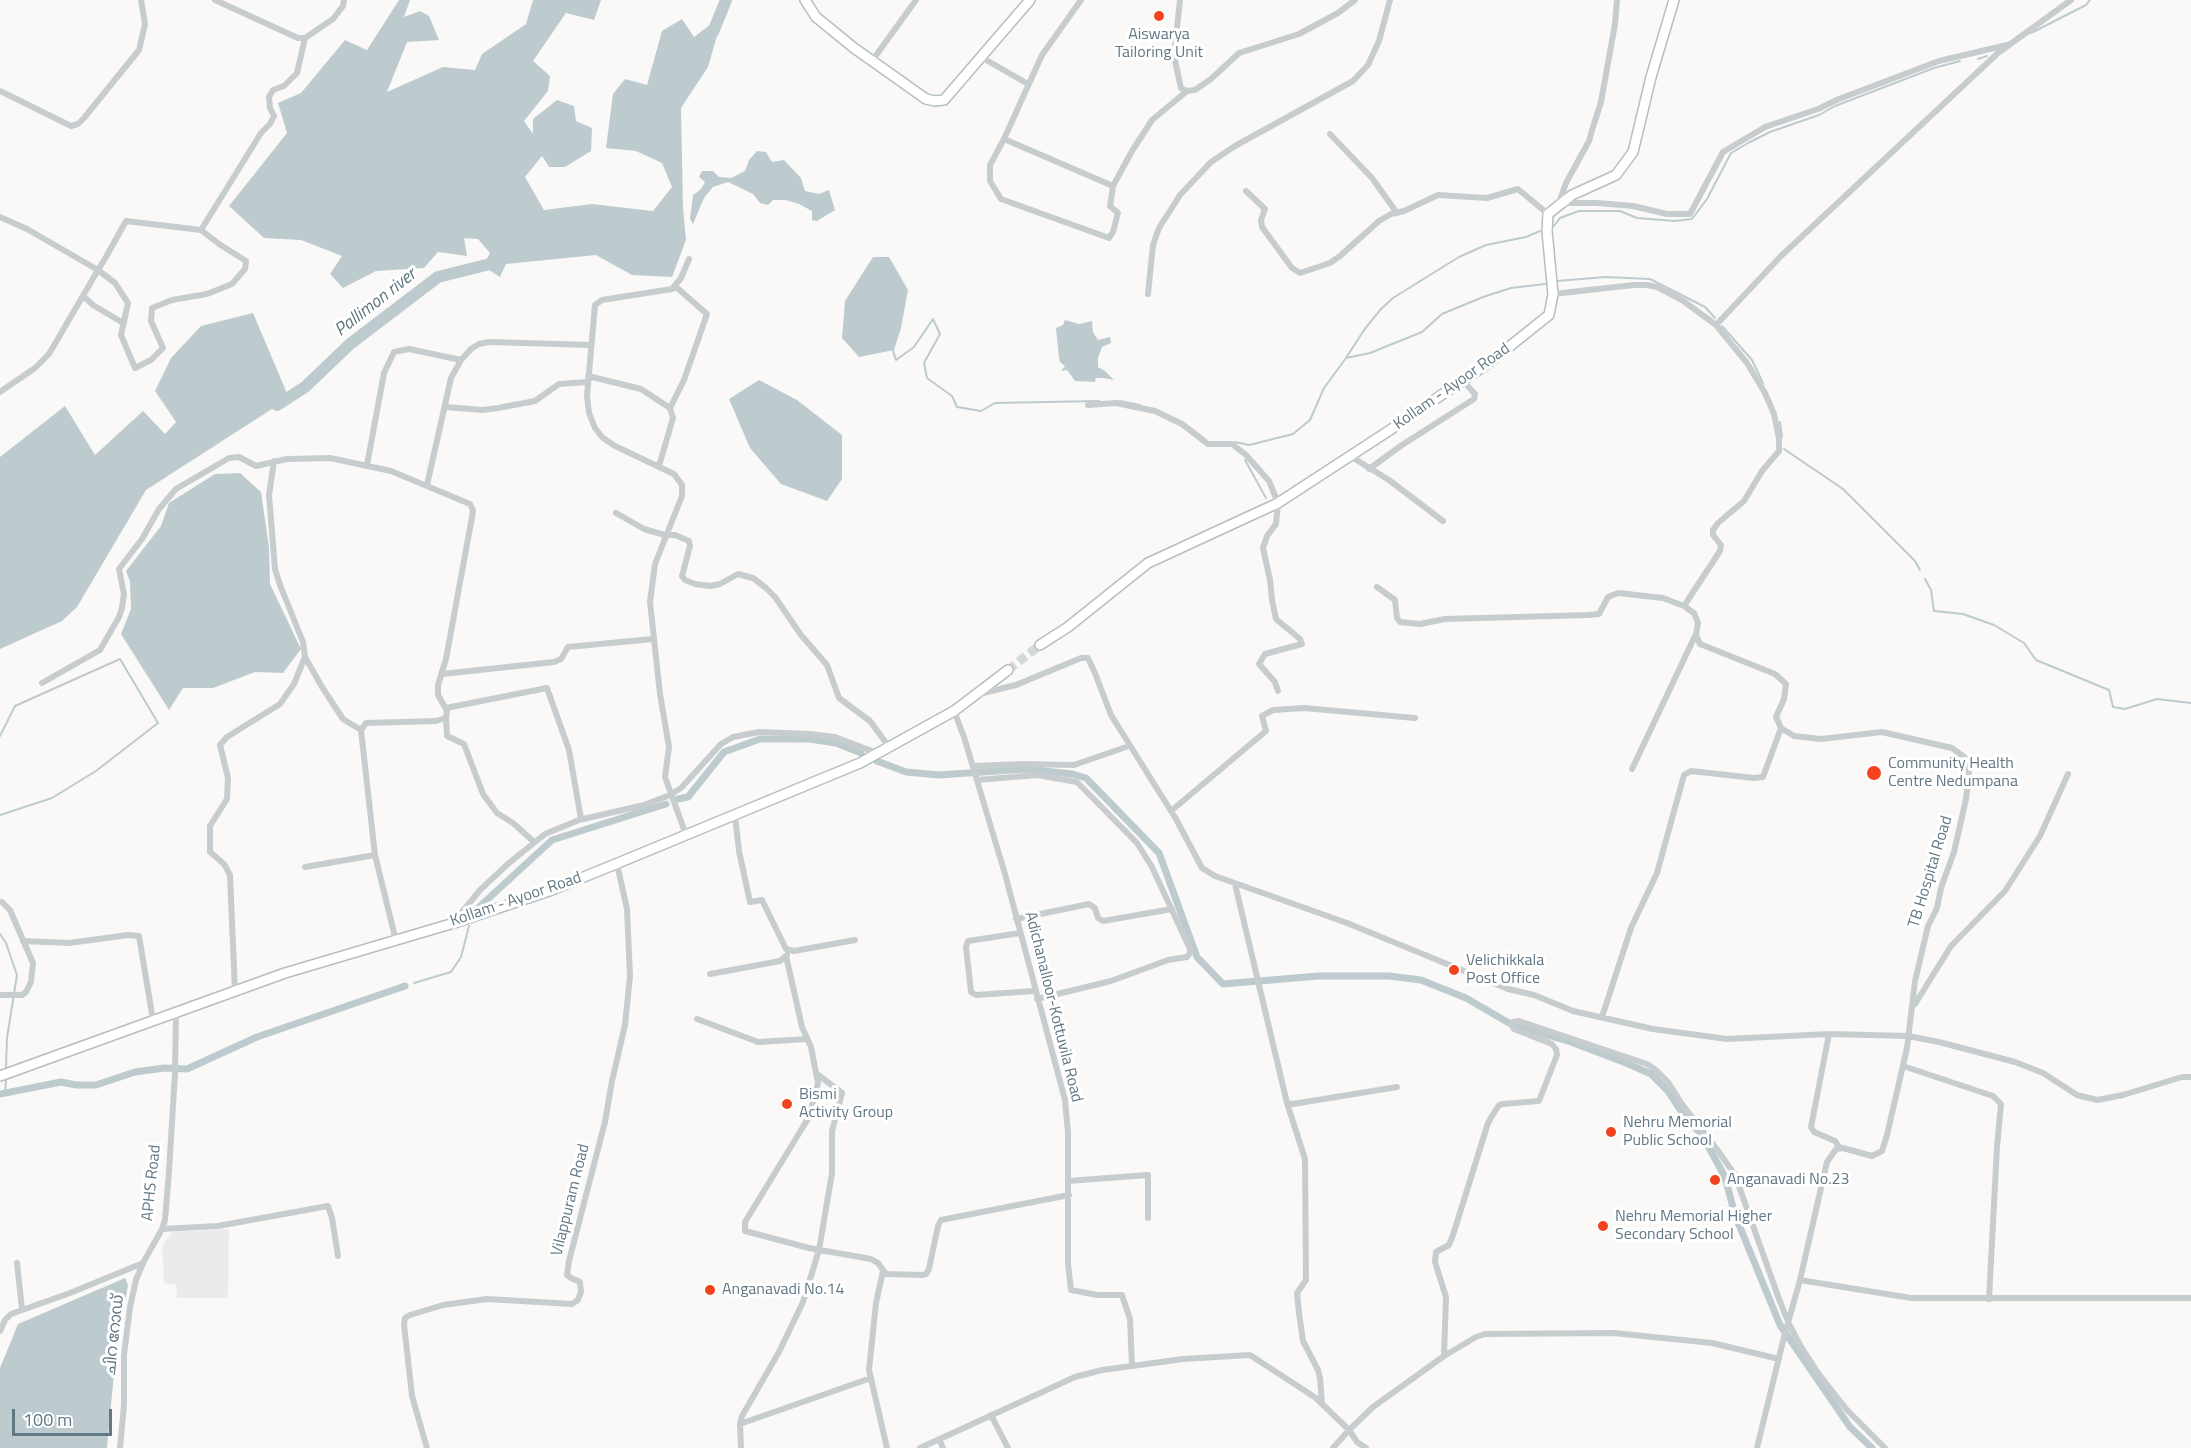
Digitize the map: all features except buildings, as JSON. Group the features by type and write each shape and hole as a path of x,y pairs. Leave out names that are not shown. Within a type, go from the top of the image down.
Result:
{"main road":[{"path":"805,0 816,17 872,61 926,99 935,101 944,100 1030,0"},
{"path":"1548,214 1572,195 1616,175 1633,152 1651,76 1674,0"},
{"name":"Kollam - Ayoor Road","path":"1040,645 1068,627 1148,563 1278,503 1463,381 1549,315 1553,294 1547,231 1548,214"},
{"name":"Kollam - Ayoor Road","path":"0,1076 285,973 454,923 552,890 617,864 860,763 954,711 1008,670"}],"street":[{"path":"0,91 71,126 78,124 139,50 145,24 141,0"},
{"path":"215,0 298,38 305,38 333,19 343,6 344,0"},
{"path":"872,61 916,0"},
{"path":"1081,0 1042,55 990,165 989,173 990,181 1001,199 1109,238 1118,213 1110,206 1113,186 1152,120 1187,91 1195,90 1211,79 1239,52 1299,34 1338,13 1355,0"},
{"path":"1180,0 1174,56 1181,87 1187,91"},
{"path":"1148,294 1153,245 1160,228 1180,195 1211,162 1235,146 1353,81 1368,65 1379,40 1390,0"},
{"path":"1617,0 1616,24 1593,127 1589,141 1566,183 1559,203 1633,206 1666,214 1690,214 1723,152 1766,127 1940,61 2007,45"},
{"path":"1716,325 1781,256 2007,45 2071,0"},
{"path":"201,230 261,133 270,124 274,116 270,108 273,90 284,86 297,73 305,38"},
{"path":"981,57 1028,84"},
{"path":"1330,134 1372,178 1397,213"},
{"path":"1004,139 1113,186"},
{"path":"1246,190 1265,209 1261,220 1262,227 1292,268 1300,273 1330,263 1379,221 1438,195 1487,198 1514,189 1520,190 1548,214"},
{"path":"0,217 27,229 98,270 115,283 128,303 121,338 135,368 151,360 163,348 151,321 152,308 172,300 218,290 232,284 245,269 246,261 201,230 126,221 98,270 83,296 49,354 35,368 0,392"},
{"path":"686,835 664,777 669,747 653,639 650,602 655,564 683,490 678,478 659,466 615,447 603,438 595,428 589,413 588,379 594,311 597,302 667,291 681,278 688,259"},
{"path":"1553,294 1647,285 1682,300 1716,325 1747,363 1765,393 1774,414 1779,447 1776,456 1762,471 1744,501 1713,530 1713,535 1721,545 1720,551 1684,606"},
{"path":"670,408 684,380 707,314 675,286"},
{"path":"83,296 93,305 123,323"},
{"path":"427,485 451,378 461,360 471,349 489,342 591,345"},
{"path":"367,465 384,373 393,352 409,350 461,360"},
{"path":"445,407 483,410 535,401 558,384 588,379 641,389 670,408 673,418 659,466"},
{"path":"1369,469 1474,399 1475,394 1463,381"},
{"path":"1088,405 1116,403 1155,411 1182,424 1208,444 1232,444 1246,454 1269,481 1278,503 1276,524 1267,536 1263,548 1276,620 1300,639 1302,644 1265,654 1259,664 1275,682 1278,691"},
{"path":"1350,456 1389,480 1443,521"},
{"path":"42,683 99,650 108,638 122,608 124,594 119,569 142,539 166,499 176,489 229,458 239,457 256,466 302,457 330,458 391,471 467,502 473,510 438,690 446,708 447,736 464,744 483,794 497,813 513,823 533,842"},
{"path":"274,461 269,495 275,569 303,642 306,657 322,687 343,719 361,730"},
{"path":"616,513 644,529 665,535 675,535 690,543 682,576 686,580 710,586 720,584 738,574 753,578 766,588 827,665 839,698 870,721 889,747"},
{"path":"1377,587 1395,600 1397,618 1400,622 1420,624 1445,619 1599,614 1608,597 1618,593 1663,598 1684,606 1697,617 1697,641 1705,647 1775,675 1786,684 1784,699 1776,717 1781,729 1763,777 1691,771 1685,773 1657,873 1631,928 1602,1017"},
{"path":"1632,769 1696,635"},
{"path":"442,674 554,662 561,659 564,650 568,647 653,639"},
{"path":"235,991 230,875 224,864 210,852 210,826 228,799 228,778 220,746 227,737 280,704 294,684 306,657"},
{"path":"976,694 1016,686 1081,658 1088,658 1111,715 1171,811 1202,868 1235,884 1347,923 1508,988 1534,995 1574,1011 1653,1029 1727,1039 1829,1034 1908,1036 2016,1062 2043,1073 2077,1095 2097,1100 2123,1095 2182,1077 2191,1077"},
{"path":"446,708 547,688 569,750 581,819"},
{"path":"1171,811 1264,732 1266,729 1262,716 1273,710 1305,708 1415,718"},
{"name":"Adichanalloor-Kottuvila Road","path":"954,711 973,768 1065,1100 1068,1133 1068,1263 1071,1290 1097,1295 1122,1295 1130,1319 1132,1366"},
{"path":"396,941 375,855 361,730 366,723 436,721 446,718"},
{"name":"TB Hospital Road","path":"1781,729 1794,736 1821,739 1882,732 1952,748 1968,760 1966,799 1958,836 1937,908 1928,926 1915,981 1908,1036 1894,1111 1882,1151 1872,1156 1852,1149 1840,1148 1835,1141 1814,1132 1811,1127 1829,1034"},
{"path":"454,923 480,890 533,842 557,828 581,819 644,805 670,795 681,788 721,744 743,734 779,732 835,737 877,753"},
{"path":"973,768 1023,764 1074,765 1129,746"},
{"path":"1912,1008 1951,946 2005,891 2040,836 2068,774"},
{"path":"976,779 1037,775 1077,782 1137,843 1152,867 1190,949 1187,957 1168,960 1111,981 1037,999"},
{"path":"735,816 739,851 750,902 762,900 788,954 802,1027 811,1047 817,1074 816,1096 809,1117 745,1222 744,1227 748,1233 819,1250 872,1259 883,1271 892,1274 926,1274 938,1226 943,1219 1069,1195"},
{"path":"305,867 375,855"},
{"name":"Vilappuram Road","path":"427,1448 412,1396 405,1318 443,1305 487,1299 572,1304 578,1300 581,1292 580,1282 567,1275 568,1261 605,1122 625,1025 630,976 627,909 617,864"},
{"path":"1235,884 1287,1103 1305,1159 1306,1280 1297,1293 1303,1341 1318,1370 1323,1391 1322,1404"},
{"path":"0,995 22,995 26,992 31,982 33,963 9,910 2,902"},
{"path":"1016,919 1089,904 1095,908 1098,918 1103,921 1172,909"},
{"path":"1020,933 968,941 966,947 971,992 976,995 1034,991"},
{"path":"23,941 69,943 128,935 140,936 153,1020"},
{"path":"710,974 780,961 788,954 855,940"},
{"name":"APHS Road","path":"143,1263 165,1220 176,1065 176,1012"},
{"path":"697,1019 758,1042 807,1039"},
{"path":"1444,1356 1446,1297 1435,1262 1436,1252 1449,1245 1492,1116 1499,1105 1539,1101 1557,1055 1552,1044 1514,1029 1512,1026 1516,1020 1647,1064 1668,1082 1735,1176 1788,1327 1818,1373 1847,1410 1885,1448"},
{"path":"1903,1066 1993,1096 2001,1104 1996,1147 1989,1299"},
{"path":"741,1448 742,1416 779,1352 803,1302 819,1250 832,1173 832,1131 842,1093 817,1074"},
{"path":"1287,1103 1293,1104 1397,1088"},
{"path":"1757,1448 1800,1280 1827,1162 1836,1149 1840,1148"},
{"path":"1068,1181 1148,1175 1148,1218"},
{"path":"162,1229 218,1226 328,1206 338,1256"},
{"path":"17,1263 22,1309"},
{"path":"0,1331 11,1314 143,1263"},
{"name":"ചിറ റോഡ്","path":"120,1448 124,1405 124,1355 130,1306 143,1263"},
{"path":"883,1271 876,1303 870,1352 871,1377 887,1448"},
{"path":"1800,1280 1911,1298 2191,1298"},
{"path":"1333,1448 1373,1407 1444,1356 1485,1334 1614,1333 1712,1343 1779,1359"},
{"path":"920,1448 1075,1377 1102,1370 1183,1359 1250,1355 1295,1383 1322,1404 1349,1430 1357,1442 1366,1448"},
{"path":"740,1424 871,1377"},
{"path":"991,1415 1008,1448"},
{"path":"939,1439 942,1448"}],"shaded area":[{"path":"399,0 410,0 404,17 420,11 429,16 439,40 407,42 387,92 443,67 475,70 482,54 526,24 533,0 601,0 594,20 566,13 533,61 550,76 548,91 524,121 533,134 533,119 557,100 574,106 576,121 592,128 591,151 565,167 549,167 542,156 525,177 544,210 592,204 653,211 672,187 662,163 636,151 606,148 613,94 625,79 647,85 662,31 682,19 694,37 723,15 708,67 681,108 686,240 672,277 632,275 596,255 506,264 500,277 483,266 490,253 478,239 464,238 467,256 438,252 424,268 376,271 343,288 330,274 342,256 301,240 264,238 229,206 287,133 278,103 301,93 345,40 367,50"},
{"path":"757,151 766,152 772,162 784,160 801,178 805,191 819,194 829,190 835,210 817,221 812,220 812,211 799,204 786,200 773,200 768,205 760,203 753,194 728,182 713,187 704,198 693,224 690,219 693,195 701,189 705,182 699,177 702,171 713,171 719,177 731,178 745,171 749,160"},
{"path":"873,257 889,257 908,290 901,328 894,350 859,357 842,338 845,301"},
{"path":"253,313 289,398 146,490 77,607 62,621 0,649 0,457 65,406 95,455 143,411 165,434 176,422 155,391 171,358 201,326"},
{"path":"1065,320 1079,324 1092,321 1093,332 1098,340 1110,337 1111,343 1102,347 1098,367 1114,380 1096,378 1095,382 1075,381 1067,370 1061,371 1065,366 1059,358 1056,328 1063,325"},
{"path":"759,380 797,400 842,435 842,479 827,501 781,484 750,448 729,399"},
{"path":"240,473 261,492 269,547 270,584 301,649 283,673 255,672 213,688 183,688 169,710 121,634 131,609 130,582 126,571 161,526 169,503 215,474"},
{"path":"229,1229 228,1298 177,1298 176,1285 164,1283 162,1246 172,1232"},
{"path":"125,1278 128,1285 115,1363 107,1448 0,1448 0,1368 18,1324"}],"waterway":[{"name":"Pallimon river","path":"713,32 726,0"},
{"path":"2031,33 2086,5 2090,0"},
{"path":"1978,59 1987,56"},
{"path":"1554,226 1560,218 1579,211 1620,211 1637,218 1675,221 1692,219 1707,199 1731,153 1770,132 1819,115 1835,106 1934,68 1960,61"},
{"path":"1346,358 1364,330 1393,298 1459,257 1486,245 1526,237 1540,231"},
{"name":"Pallimon river","path":"277,405 305,387 350,344 438,277 498,262"},
{"path":"1557,281 1606,277 1650,279 1705,307 1715,318"},
{"path":"1235,442 1249,445 1293,434 1310,420 1324,388 1346,358 1370,353 1422,332 1442,314 1483,297 1511,288 1545,284"},
{"path":"892,348 896,360 914,347 933,319 940,334 924,363 927,378 952,396 957,407 981,411 995,403 1099,401"},
{"path":"1722,326 1752,360 1763,383"},
{"path":"1120,401 1140,405"},
{"path":"1780,422 1782,437"},
{"path":"1784,449 1843,489 1915,561 1920,570"},
{"path":"1245,460 1266,498"},
{"path":"1925,579 1931,590 1934,611 1963,614 1994,625 2024,643 2036,660 2109,690 2113,707 2125,709 2157,699 2191,703"},
{"path":"0,736 15,706 120,659 158,723 96,771 52,798 0,815"},
{"path":"678,799 688,797 724,752 760,739 809,739 836,743 861,753"},
{"path":"877,761 906,772 939,775 1026,769 1072,774 1086,778 1159,853 1197,957 1223,984 1319,976 1389,976 1421,980 1466,998 1509,1023"},
{"path":"477,909 552,840 666,804"},
{"path":"414,983 451,972 461,957 469,926"},
{"path":"0,934 6,943 17,975 7,1038 6,1067"},
{"path":"0,1094 61,1082 96,1085 135,1072 164,1068 187,1069 257,1037 405,986"},
{"path":"1516,1026 1571,1042 1626,1063 1651,1074 1668,1091 1685,1117 1702,1135 1725,1177 1735,1215 1780,1325 1850,1427 1872,1448"},
{"path":"5,1093 6,1080"}],"tunnel":[{"path":"1008,670 1040,645"}],"place":[{"name":"Aiswarya Tailoring Unit","path":"1159,16"},
{"name":"Community Health Centre Nedumpana","path":"1874,773"},
{"name":"Velichikkala Post Office","path":"1454,970"},
{"name":"Bismi Activity Group","path":"787,1104"},
{"name":"Nehru Memorial Public School","path":"1611,1132"},
{"name":"Anganavadi No.23","path":"1715,1180"},
{"name":"Nehru Memorial Higher Secondary School","path":"1603,1226"},
{"name":"Anganavadi No.14","path":"710,1290"}]}
